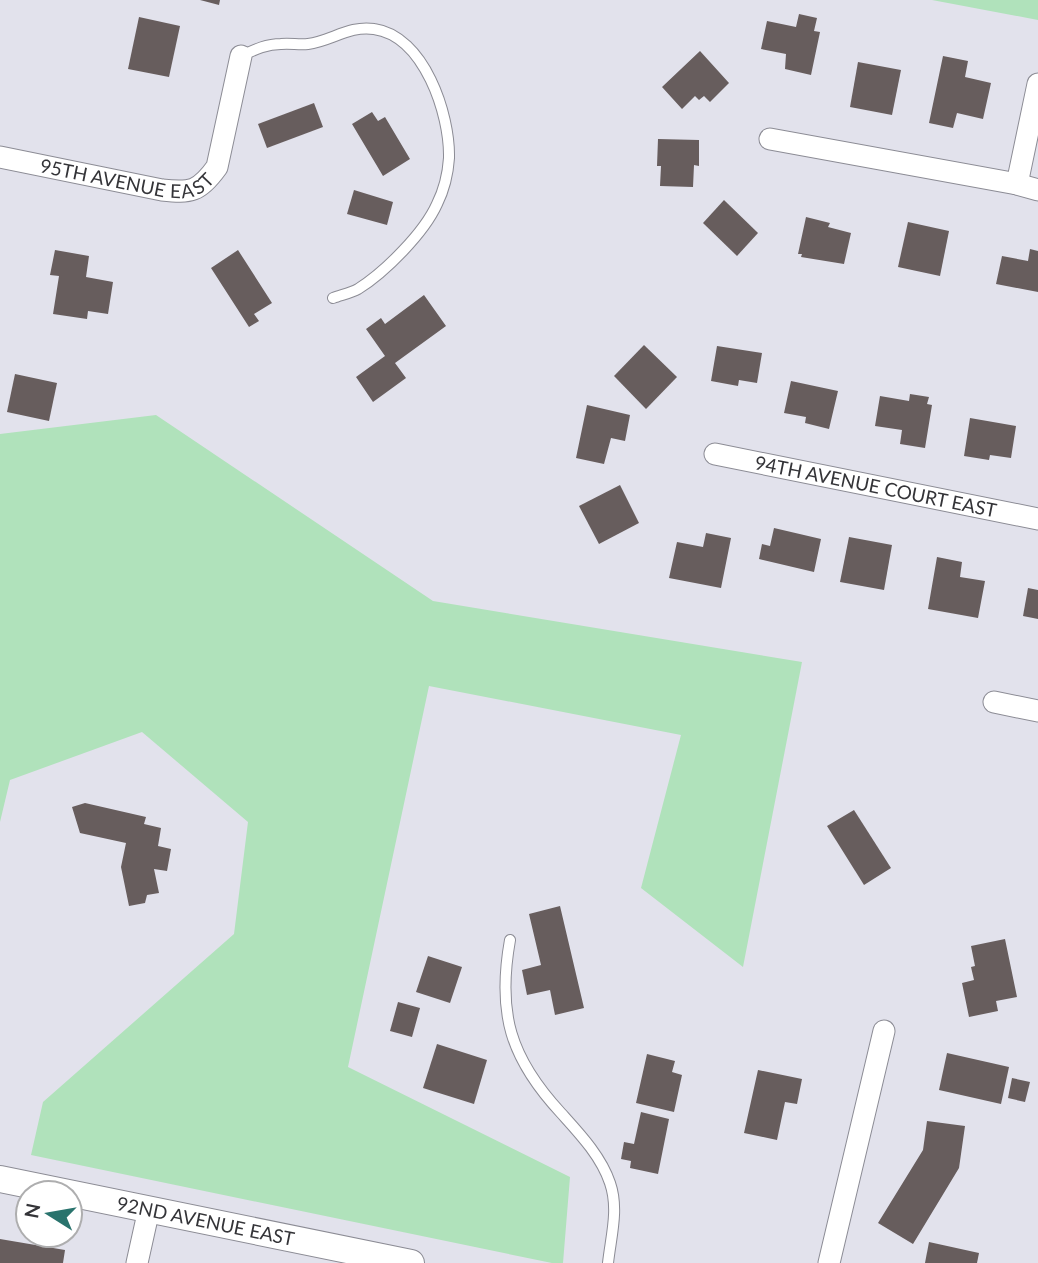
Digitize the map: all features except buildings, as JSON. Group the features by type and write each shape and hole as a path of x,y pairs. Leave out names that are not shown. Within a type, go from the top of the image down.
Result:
{"street":[{"name":"95TH AVENUE EAST","path":"0,156 162,190 195,190 217,167 241,56"},
{"path":"1017,184 1038,84"},
{"path":"770,139 1038,190"},
{"name":"94TH AVENUE COURT EAST","path":"715,454 1038,519"},
{"path":"994,702 1038,711"},
{"path":"829,1263 884,1031"},
{"name":"92ND AVENUE EAST","path":"0,1179 411,1263"},
{"path":"137,1263 149,1209"}],"lane":[{"path":"241,56 261,47 309,44 351,30 373,28 408,46 419,59 435,89 449,157 445,182 437,205 406,246 380,271 357,289 333,298"},
{"path":"510,940 504,988 505,1014 511,1035 532,1077 594,1152 610,1183 615,1213 608,1263"}],"green space":[{"path":"932,0 1038,0 1038,20"},
{"path":"156,415 433,601 802,662 743,967 641,888 681,735 429,686 348,1067 570,1177 563,1263 552,1263 31,1155 43,1102 234,934 248,822 142,732 10,780 0,822 0,434"}]}
